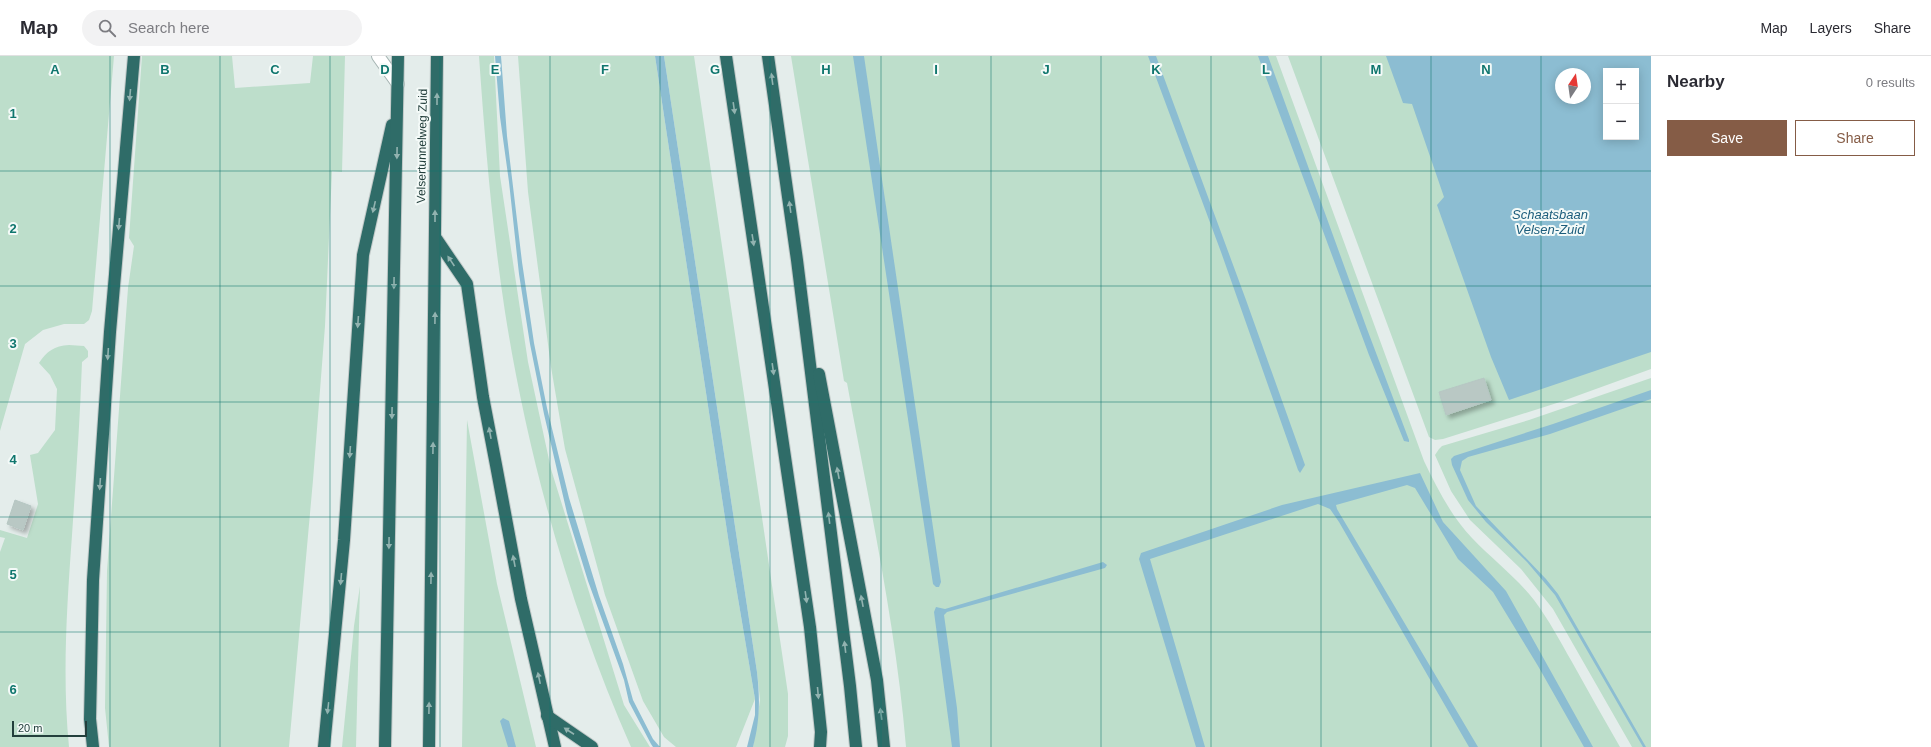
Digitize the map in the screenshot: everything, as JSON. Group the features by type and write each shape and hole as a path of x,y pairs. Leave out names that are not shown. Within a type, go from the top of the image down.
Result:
{"highway":[{"path":"93,747 90,720 93,580 110,332 134,56"},
{"name":"Velsertunnelweg Zuid","path":"398,56 398,100"},
{"name":"Velsertunnelweg Zuid","path":"429,747 437,56"},
{"path":"726,56 809,619 821,732 820,747"},
{"path":"768,56 798,260 849,678 856,747"},
{"path":"324,747 344,548 362,255 398,100"},
{"path":"385,747 398,100"},
{"path":"435,237 467,284 483,397 494,458 521,599 555,747"},
{"path":"798,260 877,680 884,747"},
{"path":"547,716 592,747"}],"lane":[{"path":"378,56 398,84"}],"green space":[{"path":"0,56 114,56 92,311 89,320 84,324 64,324 43,330 25,344 0,431"},
{"path":"142,56 232,56 235,88 310,83 313,56 345,56 342,172 332,171 325,326 289,747 109,747 105,708 107,571 128,288 134,246 129,238"},
{"path":"479,56 494,56 500,176 528,362 551,469 624,705 650,747 631,747 609,695 571,588 554,534 539,478 526,423 500,280 489,184"},
{"path":"518,56 655,56 730,551 755,699 736,747 676,747 664,737 643,701 605,595 565,449 551,367 528,192"},
{"path":"664,56 694,56 788,694 788,736 785,747 753,747 760,700 757,672"},
{"path":"791,56 1276,56 1424,461 1439,491 1464,529 1520,584 1534,600 1559,638 1620,747 906,747 896,656 889,610 847,383 844,381"},
{"name":"Schaatsbaan Velsen-Zuid","path":"1288,56 1651,56 1651,369 1560,402 1443,439 1435,440 1429,437"},
{"path":"69,345 84,346 88,351 88,357 82,362 67,614 66,694 69,747 0,747 0,552 5,538 0,537 0,530 27,538 38,504 30,455 38,453 55,430 57,389 50,375 39,363 51,350"},
{"path":"1651,378 1651,747 1632,747 1553,609 1521,569 1470,520 1451,491 1435,455 1442,446 1529,420"},
{"path":"467,420 497,584 536,747 462,747"},
{"path":"360,586 356,747 342,747 354,626"}],"water":[{"path":"495,56 501,56 507,136 522,262 534,343 547,408 569,498 599,596 623,664 633,700 653,739 660,747 653,747 629,702 624,680 588,581 567,513 544,414 530,344 519,274 500,117"},
{"path":"655,56 664,56 757,672 759,710 753,747 747,747 755,715 755,699 730,551"},
{"path":"853,56 864,56 941,582 939,587 936,587 933,584"},
{"path":"1148,56 1156,56 1246,300 1305,465 1300,473 1221,252"},
{"path":"1258,56 1268,56 1409,442 1404,441 1369,355"},
{"name":"Schaatsbaan Velsen-Zuid","path":"1386,56 1651,56 1651,352 1509,400 1491,357 1437,205 1444,197 1412,104 1403,103"},
{"path":"1651,390 1651,399 1550,434 1468,457 1462,461 1460,470 1476,506 1546,579 1558,594 1646,747 1643,747 1555,595 1527,562 1486,522 1468,500 1452,465 1451,459 1454,456"},
{"path":"1420,473 1443,522 1506,591 1593,747 1584,747 1538,666 1493,592 1458,559 1415,488 1407,485 1336,505 1337,509 1478,747 1469,747 1339,522 1330,509 1318,504 1150,559 1205,747 1196,747 1139,559 1141,553 1282,505"},
{"path":"1103,562 1107,565 1105,568 947,612 944,615 957,708 960,747 952,747 934,612 936,607 945,609"},
{"path":"503,718 509,721 516,747 508,747 500,721"}],"building":[{"path":"1484,378 1491,400 1446,415 1439,392"},
{"path":"15,500 31,506 23,530 7,524"}]}
